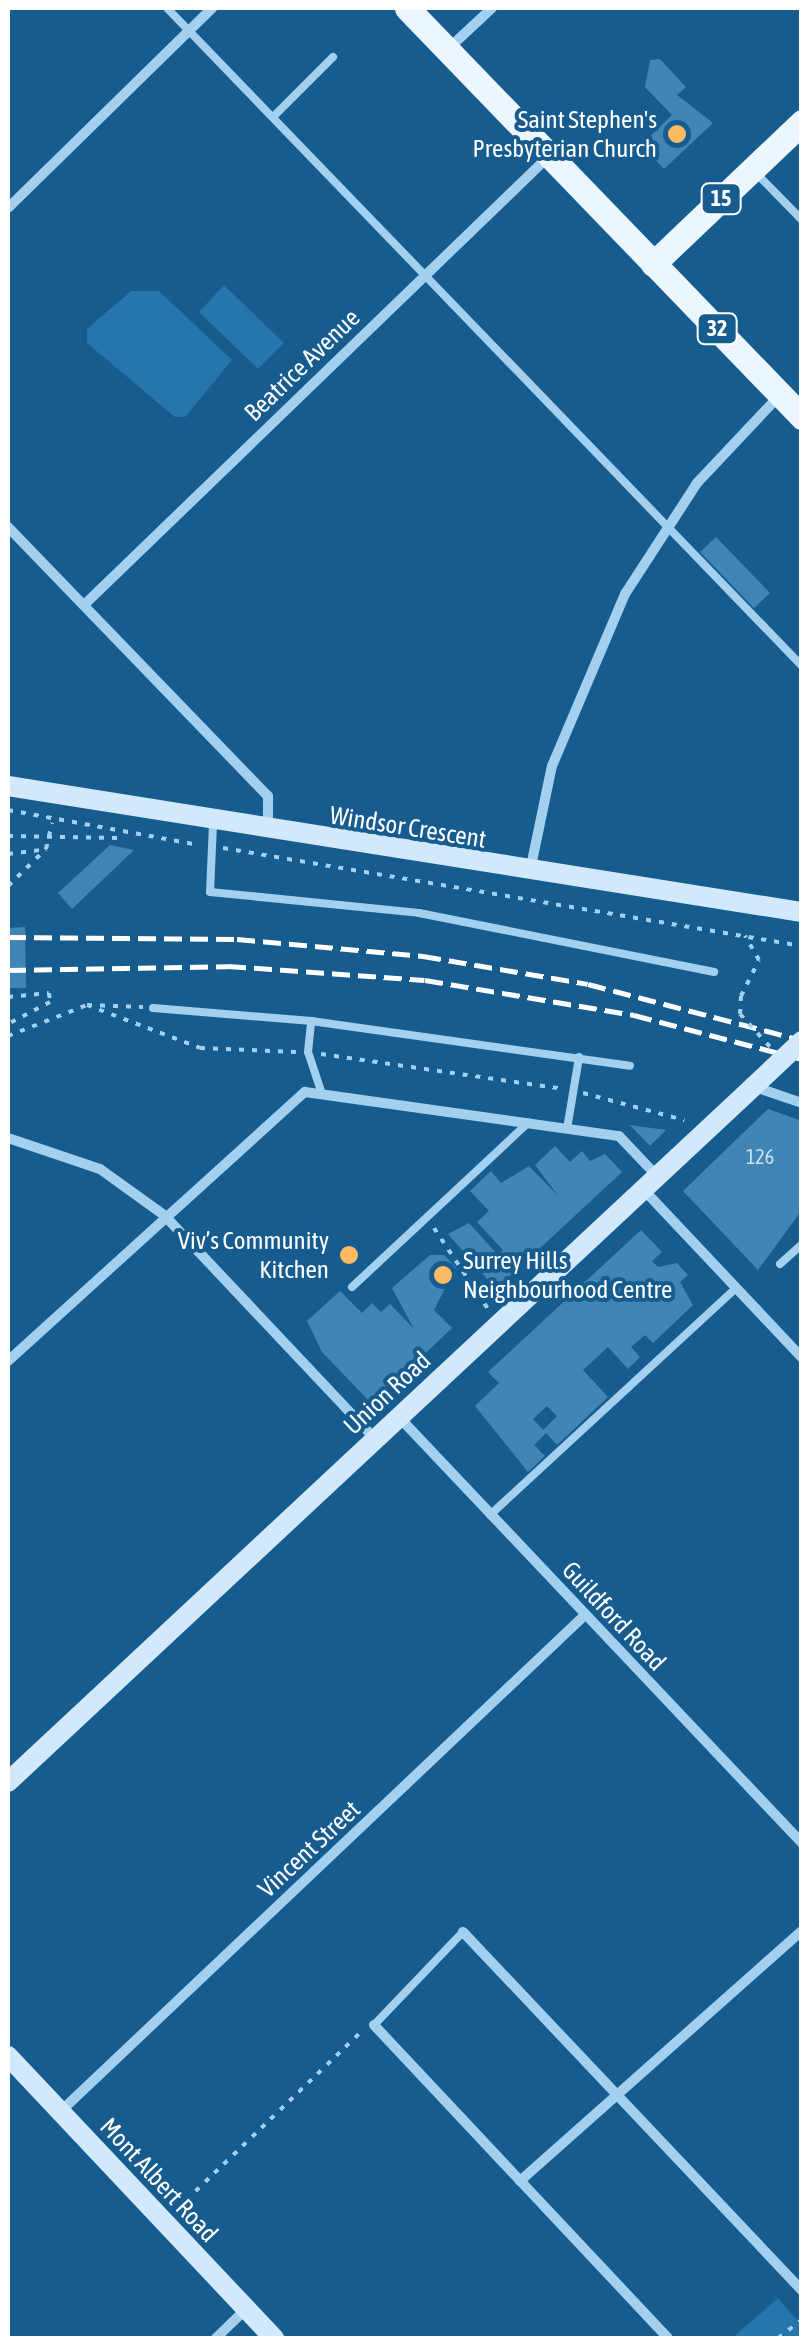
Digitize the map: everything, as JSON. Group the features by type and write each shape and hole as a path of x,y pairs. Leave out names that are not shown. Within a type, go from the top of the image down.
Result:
{"main road":[{"name":"32","path":"407,8 802,417"},
{"name":"15","path":"654,264 802,122"},
{"name":"Windsor Crescent","path":"8,786 213,824 802,912"},
{"name":"Union Road","path":"8,1782 802,1041"},
{"name":"Mont Albert Road","path":"8,2056 274,2338"}],"street":[{"path":"8,208 212,8"},
{"path":"448,50 492,8"},
{"name":"Beatrice Avenue","path":"84,605 550,156"},
{"path":"530,871 552,766 582,680 666,527 781,395"},
{"path":"8,526 268,796 268,832"},
{"path":"754,1086 802,1103"},
{"path":"8,1361 282,1106 320,1091 619,1136 650,1182 736,1288 802,1358"},
{"path":"8,1138 100,1170 164,1214 375,1439"},
{"name":"Guildford Road","path":"398,1416 802,1843"},
{"name":"Vincent Street","path":"61,2111 585,1615"},
{"path":"520,2181 802,1931"},
{"path":"464,1932 802,2290"},
{"path":"374,2025 668,2338"},
{"path":"216,2338 246,2309"}],"lane":[{"path":"167,8 802,666"},
{"path":"273,117 333,57"},
{"path":"752,169 802,220"},
{"path":"213,824 210,892 419,913 714,972"},
{"path":"153,1008 311,1021 630,1066"},
{"path":"311,1021 308,1052 320,1091"},
{"path":"567,1128 579,1057"},
{"path":"352,1287 528,1123"},
{"path":"780,1264 802,1244"},
{"path":"490,1514 736,1288"},
{"path":"374,2025 464,1932"}],"path":[{"path":"8,810 134,839"},
{"path":"8,886 46,849 52,822"},
{"path":"8,836 51,834 212,846 802,946"},
{"path":"8,854 46,849"},
{"path":"742,935 759,960 741,996 744,1020 782,1060"},
{"path":"8,997 49,993 50,1002 8,1024"},
{"path":"8,1036 86,1004 153,1008"},
{"path":"86,1004 200,1048 308,1052 574,1091 684,1120"},
{"path":"425,1219 500,1322"},
{"path":"164,2221 374,2025"},
{"path":"778,2338 802,2320"}],"shaded area":[{"path":"224,285 284,343 258,369 199,312"},
{"path":"131,291 159,291 232,360 185,417 175,417 87,343 87,329"},
{"path":"778,2298 801,2325 798,2338 732,2338"}],"building":[{"name":"Saint Stephen's Presbyterian Church","path":"660,59 686,87 677,95 713,123 664,169 641,145 672,115 645,87 650,60"},
{"path":"716,537 770,593 754,608 700,552"},
{"path":"110,845 134,850 72,909 58,893"},
{"path":"25,927 26,988 8,988 8,928"},
{"path":"768,1109 802,1121 802,1210 758,1270 683,1191"},
{"path":"630,1125 666,1130 650,1146"},
{"path":"555,1146 570,1162 582,1151 590,1161 605,1154 622,1172 496,1289 448,1234 469,1223 498,1255 503,1250 477,1222 489,1211 470,1191 491,1171 501,1183 529,1166 559,1197 535,1165"},
{"path":"641,1230 662,1252 652,1261 658,1267 677,1263 688,1275 680,1282 693,1305 653,1343 645,1335 631,1347 640,1357 628,1369 608,1347 583,1370 608,1397 557,1445 546,1433 534,1445 545,1456 528,1472 475,1406 499,1383 488,1372","holes":["547,1406 557,1416 543,1430 533,1419"]},
{"path":"430,1255 444,1255 456,1267 434,1310 452,1328 372,1404 322,1352 307,1321 340,1291 362,1313 372,1303 381,1312 390,1304 414,1329 392,1288"}],"railway":[{"path":"8,937 237,939 423,956 588,984 802,1040"},
{"path":"8,970 228,966 425,980 634,1015 802,1059"}],"place":[{"name":"Saint Stephen's Presbyterian Church","path":"677,134"},
{"name":"Viv’s Community Kitchen","path":"349,1255"},
{"name":"Surrey Hills Neighbourhood Centre","path":"443,1275"}]}
